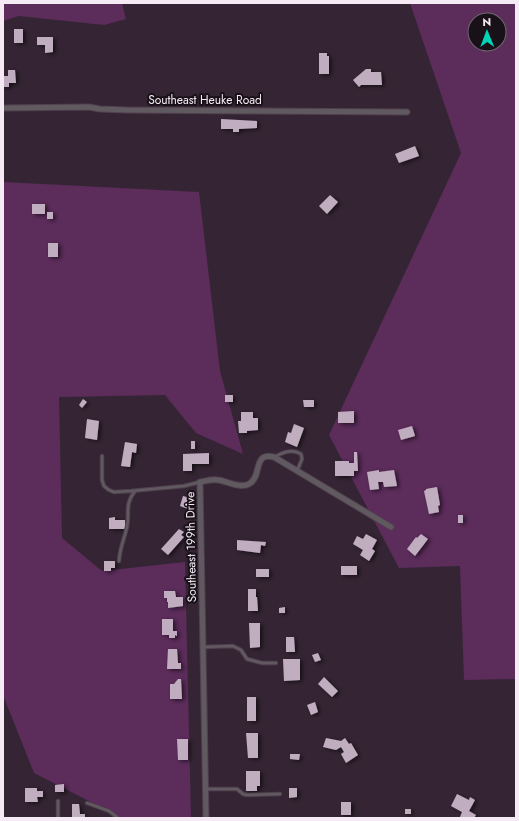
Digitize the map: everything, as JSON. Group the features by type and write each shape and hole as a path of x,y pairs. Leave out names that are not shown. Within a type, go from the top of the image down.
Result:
{"street":[{"name":"Southeast Heuke Road","path":"3,108 89,107 128,110 406,112"},
{"name":"Southeast 199th Drive","path":"206,818 200,482 217,480 245,486 251,483 255,478 259,463 263,458 268,456 274,457"},
{"path":"274,457 391,528"}],"lane":[{"path":"274,457 287,451 296,451 301,454 302,459 296,471"},
{"path":"102,456 102,480 104,486 108,490 114,492 184,486 200,482"},
{"path":"120,561 120,549 127,526 128,502 135,490"},
{"path":"203,647 233,646 242,650 247,659 262,663 276,663"},
{"path":"206,789 237,788 243,794 280,794"},
{"path":"58,801 58,818"},
{"path":"87,803 109,811 118,818"}],"shaded area":[{"path":"3,3 122,3 126,19 104,25 19,16 3,21"},
{"path":"410,3 516,3 516,679 464,680 460,566 399,568 329,435 461,153"},
{"path":"3,182 199,192 220,371 243,454 196,433 165,395 59,397 62,538 102,571 185,562 191,818 122,818 34,773 3,695"}],"building":[{"path":"14,29 23,29 23,43 14,43"},
{"path":"37,37 53,37 53,52 45,53 45,45 37,45"},
{"path":"319,53 327,53 327,56 329,56 329,74 319,74"},
{"path":"366,69 371,69 371,72 381,72 382,85 361,85 359,87 353,80"},
{"path":"8,70 15,70 16,83 9,83 9,87 3,87 3,76 8,76"},
{"path":"221,119 257,121 257,128 239,129 239,132 233,132 233,129 221,129"},
{"path":"415,146 419,156 399,163 395,154"},
{"path":"330,195 338,202 327,214 319,206"},
{"path":"32,204 45,204 45,214 32,214"},
{"path":"47,212 53,212 53,219 47,219"},
{"path":"48,243 58,243 58,257 48,257"},
{"path":"225,395 233,395 233,402 225,402"},
{"path":"83,399 87,402 82,408 79,405"},
{"path":"303,400 314,400 314,407 304,407"},
{"path":"354,411 354,423 338,423 338,412"},
{"path":"241,412 253,412 253,418 258,418 258,430 247,431 247,433 239,433 238,421 241,421"},
{"path":"87,419 99,421 97,440 85,438"},
{"path":"294,424 304,428 297,447 285,442 288,432 291,433"},
{"path":"412,426 415,436 401,440 398,430"},
{"path":"191,441 195,441 195,449 191,449"},
{"path":"125,442 137,444 136,453 132,452 130,467 121,466"},
{"path":"354,452 357,452 358,471 354,471 354,476 335,476 335,461 349,461 349,463 354,463"},
{"path":"209,453 209,464 192,464 192,471 183,471 183,454"},
{"path":"379,470 379,472 394,470 397,486 384,487 383,482 378,482 379,489 370,490 367,472"},
{"path":"437,487 440,505 438,506 439,512 429,514 424,491 426,489"},
{"path":"183,496 190,498 188,509 180,506"},
{"path":"458,515 463,515 463,523 458,523"},
{"path":"115,517 115,520 125,520 125,529 109,529 109,518"},
{"path":"179,529 184,532 181,535 184,537 168,555 161,549"},
{"path":"366,534 377,540 372,549 375,551 369,561 360,555 363,550 353,544 357,536 363,539"},
{"path":"421,534 428,539 415,556 407,549 416,537 417,538"},
{"path":"237,540 266,542 265,546 261,545 260,553 237,550"},
{"path":"104,561 115,561 115,568 111,568 111,571 104,571"},
{"path":"341,566 357,566 357,575 341,575"},
{"path":"256,569 269,569 269,577 256,577"},
{"path":"248,589 256,589 258,611 248,611"},
{"path":"164,591 175,591 176,597 183,597 183,606 168,608 167,598 164,598"},
{"path":"285,607 285,613 279,613 279,608"},
{"path":"162,619 173,619 173,631 177,631 177,636 175,635 175,638 169,638 169,635 162,635"},
{"path":"249,623 260,623 260,647 250,648"},
{"path":"286,637 294,637 295,652 286,652"},
{"path":"168,649 177,649 178,663 181,663 181,669 167,669"},
{"path":"318,653 321,660 315,662 312,655"},
{"path":"283,659 300,659 300,680 284,681"},
{"path":"324,677 338,691 332,697 318,684"},
{"path":"178,679 181,679 182,699 170,699 170,684 174,684"},
{"path":"247,697 256,697 256,721 247,721"},
{"path":"315,702 318,712 311,715 307,705"},
{"path":"246,733 258,733 258,758 248,758"},
{"path":"326,738 341,741 345,738 349,744 351,743 358,755 346,763 341,754 344,752 341,747 336,750 323,747"},
{"path":"177,739 188,739 188,760 178,760"},
{"path":"290,754 300,754 299,760 290,759"},
{"path":"246,771 260,771 260,786 257,786 257,791 246,791"},
{"path":"64,784 64,792 55,792 55,785"},
{"path":"25,788 37,788 37,791 43,791 43,797 37,797 38,802 25,802"},
{"path":"289,788 297,788 297,797 289,798"},
{"path":"457,794 469,800 470,797 475,800 469,811 476,815 474,818 460,817 462,812 451,806"},
{"path":"341,802 351,802 351,815 341,815"},
{"path":"72,804 79,804 80,814 85,814 85,818 72,818"},
{"path":"405,809 411,809 411,814 405,814"}]}
